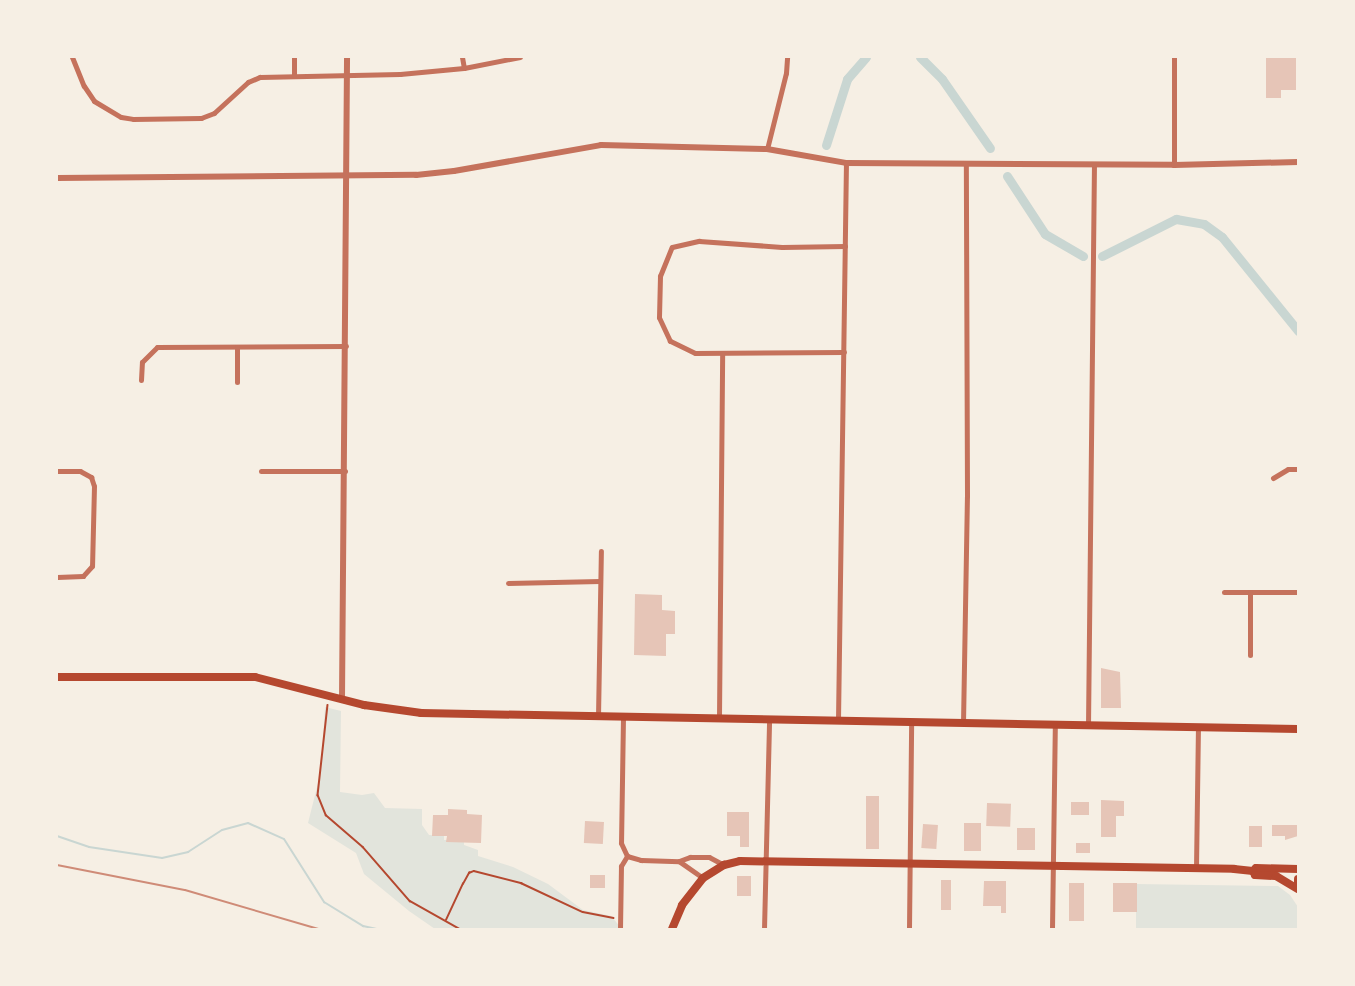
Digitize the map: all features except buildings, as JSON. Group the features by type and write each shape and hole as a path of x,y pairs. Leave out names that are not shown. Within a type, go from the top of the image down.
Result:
{"main road":[{"path":"57,677 236,676 280,681 342,699 393,710 421,713 1298,729"},
{"path":"672,929 682,905 703,878 724,865 765,861 1196,868 1253,871 1255,875 1286,879 1298,889"},
{"path":"1253,871 1256,867 1298,869"},
{"path":"1298,879 1298,889"}],"street":[{"path":"72,57 84,86 94,101 121,117 201,118 214,112 240,88 260,77 400,74 464,68 520,57"},
{"path":"294,57 294,75"},
{"path":"342,699 348,176 347,57"},
{"path":"462,57 464,68"},
{"path":"767,149 786,73 787,57"},
{"path":"1174,57 1174,165"},
{"path":"57,178 348,176 454,171 601,145 767,149 846,163 1174,165 1298,162"},
{"path":"838,720 846,163"},
{"path":"963,723 967,496 966,164"},
{"path":"1088,726 1094,164"},
{"path":"844,352 695,353 670,341 659,317 660,276 672,247 699,241 782,247 845,246"},
{"path":"141,380 142,362 157,347 346,346"},
{"path":"237,347 237,382"},
{"path":"719,717 722,353"},
{"path":"1273,478 1288,469 1298,469"},
{"path":"57,471 80,471 91,477 94,486 93,560 90,571 83,576 57,577"},
{"path":"261,471 345,471"},
{"path":"598,717 601,552"},
{"path":"508,583 600,581"},
{"path":"1224,592 1298,592"},
{"path":"1250,592 1250,655"},
{"path":"623,717 621,843 627,856 641,860 679,861 690,857 709,858 724,865"},
{"path":"764,929 769,719"},
{"path":"909,929 911,722"},
{"path":"1052,929 1055,726"},
{"path":"1196,868 1198,728"},
{"path":"620,929 621,866 627,856"},
{"path":"679,861 703,878"}],"path":[{"path":"330,695 318,795 326,815 363,846 410,901 460,929"},
{"path":"445,921 462,884 474,871 521,884 583,912 620,918"}],"shaded area":[{"path":"325,707 341,711 340,792 362,795 374,793 385,808 422,809 422,825 429,835 444,836 444,840 464,840 464,845 478,850 478,856 513,867 548,884 583,910 611,916 622,929 435,929 409,911 364,874 356,853 308,823 321,771"},
{"path":"1136,884 1278,886 1290,895 1298,907 1298,929 1136,929"}],"waterway":[{"path":"826,145 847,79 866,57"},
{"path":"920,57 942,79 990,148"},
{"path":"1007,176 1045,234 1083,256"},
{"path":"1102,256 1176,219 1204,224 1222,237 1298,331"},
{"path":"57,836 89,847 162,858 188,852 222,830 248,823 284,839 324,902 363,926 377,929"}],"railway":[{"path":"57,865 185,890 318,929"}]}
